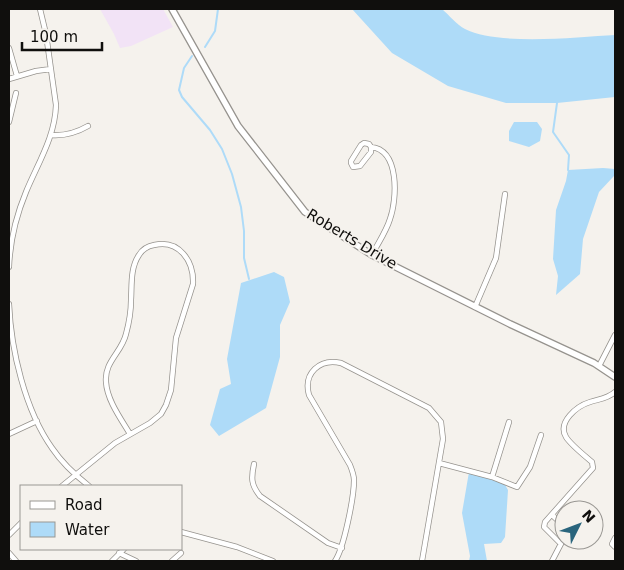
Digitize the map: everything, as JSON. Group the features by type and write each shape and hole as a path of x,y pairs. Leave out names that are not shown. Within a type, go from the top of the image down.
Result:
{"street":[{"path":"9,267 10,245 18,212 51,135 55,121 56,105 40,9"},
{"name":"Roberts Drive","path":"172,9 238,126 296,203 316,220 372,255 598,366 615,377"},
{"path":"9,48 17,76"},
{"path":"9,79 51,69"},
{"path":"9,120 16,93"},
{"path":"51,135 62,136 88,126"},
{"path":"371,147 371,152 360,166 353,166 351,163 361,145 367,143 371,147 378,149 390,161 394,171 395,189 394,204 390,218 372,255"},
{"path":"475,307 496,258 505,194"},
{"path":"63,485 115,442 130,434 150,423 161,414 166,405 171,390 178,332 193,284 189,260 173,245 149,246 137,256 132,280 126,333 110,361 106,377 110,399 130,434"},
{"path":"9,304 17,362 37,421 51,447 75,475 88,485"},
{"path":"598,366 615,335"},
{"path":"335,561 342,548 354,488 354,476 350,465 309,395 307,382 313,370 326,362 341,363 429,408 438,416 442,426 443,439 422,561"},
{"path":"554,537 544,527 545,522 593,468 592,462 566,437 564,428 568,418 582,406 603,400 615,392"},
{"path":"9,434 37,421"},
{"path":"492,477 509,422"},
{"path":"439,463 492,477 517,487 530,467 542,435"},
{"path":"254,464 252,482 260,496 328,542 342,548"},
{"path":"9,535 20,523"},
{"path":"182,532 237,547 273,561"},
{"path":"615,538 612,544 615,547"},
{"path":"112,561 123,550"},
{"path":"9,553 16,561"},
{"path":"119,553 136,561"},
{"path":"172,561 181,553"}],"shaded area":[{"path":"100,9 163,9 173,27 131,46 120,48"}],"water":[{"path":"352,9 442,9 465,29 480,34 517,39 615,35 615,97 557,103 506,103 448,86 392,53"},
{"path":"514,122 537,122 542,129 540,141 529,147 509,141 509,131"},
{"path":"615,169 614,176 599,192 583,239 580,274 556,295 558,276 553,259 556,210 568,170"},
{"path":"274,272 284,277 290,302 280,325 280,357 266,408 219,436 210,425 220,389 231,384 227,359 241,283"},
{"path":"469,472 504,483 508,490 505,537 501,543 484,544 487,561 469,561 470,556 462,513"}],"waterway":[{"path":"205,47 215,31 218,9"},
{"path":"192,56 184,68 179,90 182,97 210,130 222,149 232,174 241,207 244,231 244,258 249,279"},
{"path":"557,103 553,132 569,155 568,170"}]}
